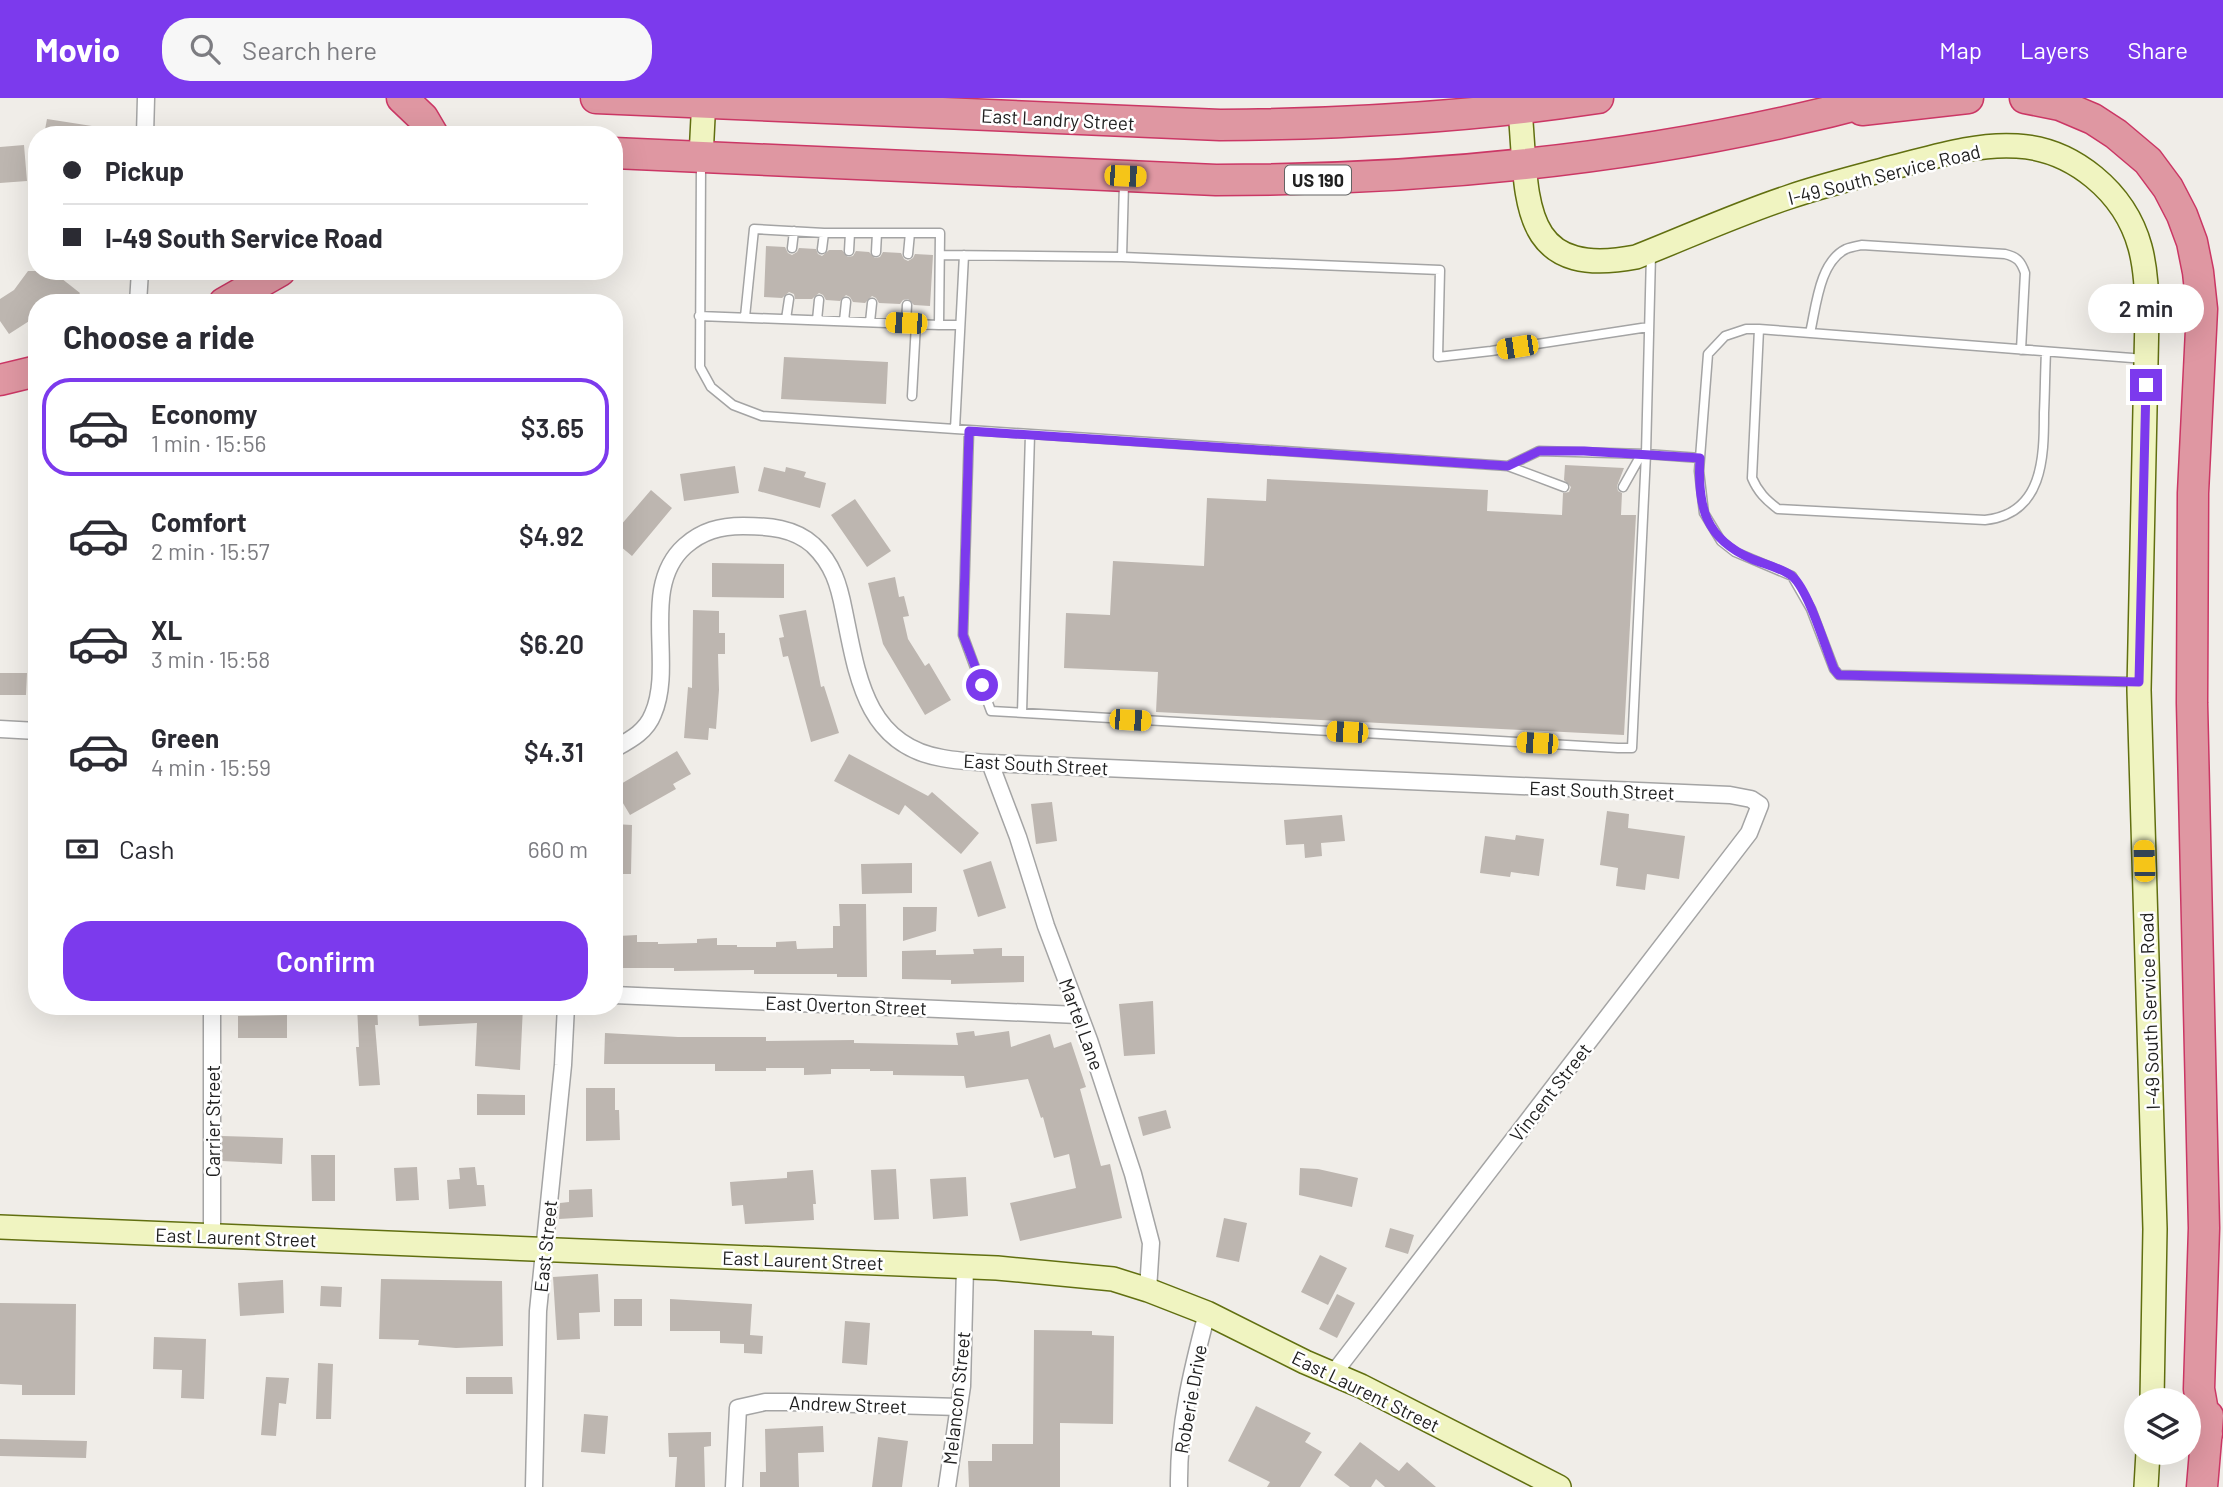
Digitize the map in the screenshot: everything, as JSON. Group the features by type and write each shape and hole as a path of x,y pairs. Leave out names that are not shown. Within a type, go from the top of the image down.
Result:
{"highway":[{"path":"402,98 428,126"},
{"name":"East Landry Street","path":"596,98 1001,112 1220,125 1317,125 1422,119 1520,110 1598,98"},
{"name":"US 190","path":"623,153 1125,176 1315,180 1443,173 1645,150 1827,113 1883,98"},
{"path":"1827,113 1968,98"},
{"path":"2025,98 2060,105 2093,119 2148,161 2168,188 2182,215 2192,242 2198,271 2202,309 2193,493 2192,703 2204,1228 2199,1389 2207,1434"},
{"path":"240,294 264,280"},
{"path":"0,380 28,373"},
{"path":"2202,1487 2223,1241"}],"street":[{"path":"145,126 146,98"},
{"path":"701,157 704,100"},
{"name":"I-49 South Service Road","path":"1520,110 1530,203 1536,225 1548,245 1568,257 1590,262 1613,262 1652,251 1788,197 1845,180 1946,154 1993,146 2040,149 2063,157 2084,169 2110,193 2131,223 2145,268 2147,315 2139,682 2155,1217 2151,1388"},
{"name":"East South Street","path":"623,744 638,735 653,715 659,691 661,597 666,573 678,553 696,536 720,527 744,526 791,531 812,544 830,564 839,586 858,678 866,701 879,722 897,738 918,751 941,758 990,763 1730,795 1751,799 1760,805"},
{"path":"0,729 28,731"},
{"name":"Martel Lane","path":"990,763 1119,1129 1151,1242 1148,1290"},
{"name":"Vincent Street","path":"1333,1374 1749,833 1760,805"},
{"name":"East Overton Street","path":"623,995 1079,1015"},
{"name":"Carrier Street","path":"212,1015 212,1235"},
{"name":"East Street","path":"534,1487 538,1311 564,1065 566,1015"},
{"name":"East Laurent Street","path":"0,1227 965,1266 1113,1279 1207,1312 1559,1487"},
{"name":"Melancon Street","path":"947,1487 962,1386 965,1266"},
{"name":"Roberie Drive","path":"1179,1487 1179,1459 1185,1412 1207,1312"},
{"name":"Andrew Street","path":"734,1487 738,1408 765,1402 959,1407"},
{"path":"2146,1487 2147,1465"}],"lane":[{"path":"701,157 700,367 711,387 733,405 762,416 1508,466 1564,487"},
{"path":"1122,257 1125,176"},
{"path":"745,317 754,229 824,233 940,233 939,325"},
{"path":"792,248 794,231"},
{"path":"822,249 824,233"},
{"path":"849,251 850,233"},
{"path":"876,252 877,233"},
{"path":"908,254 910,233"},
{"path":"1810,334 1825,275 1831,263 1844,250 1862,245 2005,254 2016,257 2025,273 2021,350"},
{"path":"969,431 963,635 991,710 1632,748 1652,251"},
{"path":"940,255 1122,257 1440,270 1438,357 1648,327"},
{"path":"955,429 964,255"},
{"path":"786,319 789,299"},
{"path":"817,320 819,300"},
{"path":"844,321 846,302"},
{"path":"870,322 872,303"},
{"path":"906,323 907,305"},
{"path":"699,316 961,325"},
{"path":"912,396 916,324"},
{"path":"2139,682 1839,675 1834,669 1805,597 1792,576 1735,552 1721,541 1711,528 1704,513 1700,493 1700,458 1707,354 1725,336 1746,328 2146,359"},
{"path":"1759,329 1752,478 1766,500 1778,509 1999,519 2024,502 2038,480 2044,444 2046,352"},
{"path":"1021,713 1030,435"},
{"path":"1508,466 1539,451 1700,458"},
{"path":"1623,487 1644,455"}],"building":[{"path":"47,119 92,126 46,126"},
{"path":"24,145 27,181 0,183 0,147"},
{"path":"766,246 785,247 792,255 799,248 816,249 822,256 829,250 842,250 848,257 853,256 856,251 869,252 875,258 880,257 883,252 901,253 908,261 915,254 933,255 930,306 914,305 908,299 900,304 879,303 872,296 865,303 853,302 846,295 840,301 826,300 819,293 812,299 795,299 794,294 789,292 782,298 764,297"},
{"path":"28,271 28,280 63,280 80,293 28,294 28,322 9,334 0,321 0,299 14,290"},
{"path":"784,357 888,362 886,404 781,399"},
{"path":"1565,465 1624,468 1617,486 1622,493 1621,515 1636,515 1624,735 1156,712 1158,672 1064,668 1066,613 1110,615 1113,561 1204,566 1207,498 1266,501 1267,479 1488,490 1487,511 1562,515 1563,493 1569,492 1571,487 1564,480"},
{"path":"735,466 739,493 684,501 680,474"},
{"path":"764,467 785,472 786,467 806,472 804,477 826,483 820,508 758,491"},
{"path":"651,490 672,508 632,556 623,548 623,523"},
{"path":"855,499 891,551 867,567 831,515"},
{"path":"712,563 784,564 784,598 712,597"},
{"path":"895,577 899,597 904,596 909,616 903,617 908,639 925,666 929,663 951,700 925,715 883,644 868,583"},
{"path":"693,610 719,611 719,633 725,633 725,654 718,654 716,729 709,728 708,740 684,738 688,687 692,688"},
{"path":"806,610 821,687 824,686 839,733 811,742 788,656 783,657 779,638 784,637 779,615"},
{"path":"0,673 27,673 26,695 0,695"},
{"path":"677,751 691,774 673,784 676,789 630,815 623,803 623,783"},
{"path":"849,754 928,796 932,792 979,833 961,854 905,805 899,815 834,781"},
{"path":"1052,802 1057,841 1036,844 1031,804"},
{"path":"1607,811 1629,814 1628,828 1685,836 1679,879 1647,874 1645,890 1616,886 1618,868 1600,865"},
{"path":"1342,815 1345,841 1321,843 1322,856 1305,858 1304,844 1286,845 1284,820"},
{"path":"623,824 632,825 631,874 623,874"},
{"path":"1516,835 1544,839 1539,876 1511,872 1510,877 1480,873 1485,836 1515,840"},
{"path":"991,861 1006,908 978,917 963,870"},
{"path":"912,863 912,893 862,894 861,864"},
{"path":"839,904 866,904 867,977 837,977 837,974 754,974 754,970 674,971 674,968 623,968 623,936 637,935 637,942 658,944 697,943 697,939 717,938 717,945 737,947 776,947 776,942 796,941 797,949 833,948 833,926 840,926"},
{"path":"903,907 937,907 936,931 903,941"},
{"path":"1002,948 1002,956 1024,956 1024,982 951,984 951,980 902,979 902,951 936,950 936,955 974,954 973,949"},
{"path":"1153,1001 1155,1054 1124,1056 1119,1004"},
{"path":"287,1015 287,1038 238,1038 238,1016"},
{"path":"357,1015 377,1015 378,1025 375,1025 380,1085 359,1086 356,1047 359,1047"},
{"path":"418,1015 523,1015 520,1070 475,1066 477,1023 419,1026"},
{"path":"974,1031 975,1036 1009,1031 1011,1047 1050,1034 1054,1048 1071,1042 1086,1087 1080,1089 1101,1166 1110,1164 1122,1218 1020,1241 1010,1203 1076,1188 1069,1154 1054,1158 1043,1117 1041,1118 1028,1079 966,1088 964,1076 893,1075 893,1071 870,1069 831,1069 831,1074 804,1075 804,1068 715,1071 715,1064 604,1064 605,1033 678,1037 766,1037 766,1041 854,1040 854,1043 958,1045 956,1033"},
{"path":"586,1088 615,1088 615,1110 619,1110 620,1140 586,1141"},
{"path":"477,1094 525,1095 525,1115 477,1115"},
{"path":"1166,1110 1171,1128 1143,1136 1138,1117"},
{"path":"222,1136 283,1138 282,1164 222,1161"},
{"path":"311,1155 335,1155 335,1201 312,1201"},
{"path":"417,1167 419,1200 396,1201 394,1168"},
{"path":"475,1167 477,1185 484,1185 486,1206 449,1209 447,1180 460,1179 459,1168"},
{"path":"1300,1168 1358,1178 1352,1207 1299,1195"},
{"path":"896,1169 899,1219 874,1220 871,1170"},
{"path":"813,1170 816,1204 813,1204 814,1220 745,1224 743,1205 732,1206 730,1182 787,1178 787,1172"},
{"path":"966,1177 968,1216 933,1219 930,1179"},
{"path":"592,1189 593,1217 559,1219 560,1203 569,1202 569,1190"},
{"path":"1224,1218 1247,1223 1239,1262 1216,1257"},
{"path":"1390,1228 1414,1235 1408,1254 1385,1247"},
{"path":"1320,1255 1347,1268 1328,1305 1301,1292"},
{"path":"598,1274 600,1312 579,1313 580,1339 557,1340 553,1277"},
{"path":"381,1279 502,1281 503,1346 456,1348 418,1345 419,1340 379,1339"},
{"path":"283,1280 284,1313 240,1316 238,1283"},
{"path":"321,1286 342,1287 341,1307 320,1306"},
{"path":"1337,1294 1355,1303 1337,1338 1319,1329"},
{"path":"614,1299 642,1299 642,1326 614,1326"},
{"path":"670,1299 752,1304 750,1335 763,1336 762,1354 744,1353 744,1344 720,1343 720,1331 670,1331"},
{"path":"0,1303 76,1304 75,1395 22,1395 22,1385 0,1384"},
{"path":"845,1321 870,1323 867,1365 842,1363"},
{"path":"1034,1330 1092,1331 1092,1335 1114,1336 1113,1424 1060,1423 1060,1487 969,1487 968,1461 992,1461 992,1444 1033,1444"},
{"path":"154,1337 206,1339 204,1399 181,1398 182,1370 153,1369"},
{"path":"318,1363 333,1364 331,1419 316,1419"},
{"path":"266,1377 289,1378 286,1404 279,1403 276,1436 261,1435"},
{"path":"466,1377 512,1377 513,1394 466,1394"},
{"path":"1256,1406 1311,1433 1305,1442 1322,1452 1300,1487 1267,1487 1270,1482 1228,1461"},
{"path":"584,1414 608,1416 605,1454 581,1452"},
{"path":"823,1426 824,1452 798,1453 799,1487 760,1487 760,1472 766,1472 765,1429"},
{"path":"711,1432 711,1446 704,1447 705,1487 675,1487 677,1457 669,1457 668,1433"},
{"path":"878,1437 908,1441 902,1487 872,1487"},
{"path":"0,1439 87,1441 86,1458 0,1456"},
{"path":"1360,1442 1399,1471 1407,1462 1436,1487 1385,1487 1376,1479 1371,1487 1350,1487 1334,1475"}],"route":[{"path":"982,685 963,635 969,431 1508,466 1539,451 1700,458 1700,493 1704,513 1711,528 1721,541 1735,552 1792,576 1811,609 1834,669 1839,675 2139,682 2146,385"}]}
